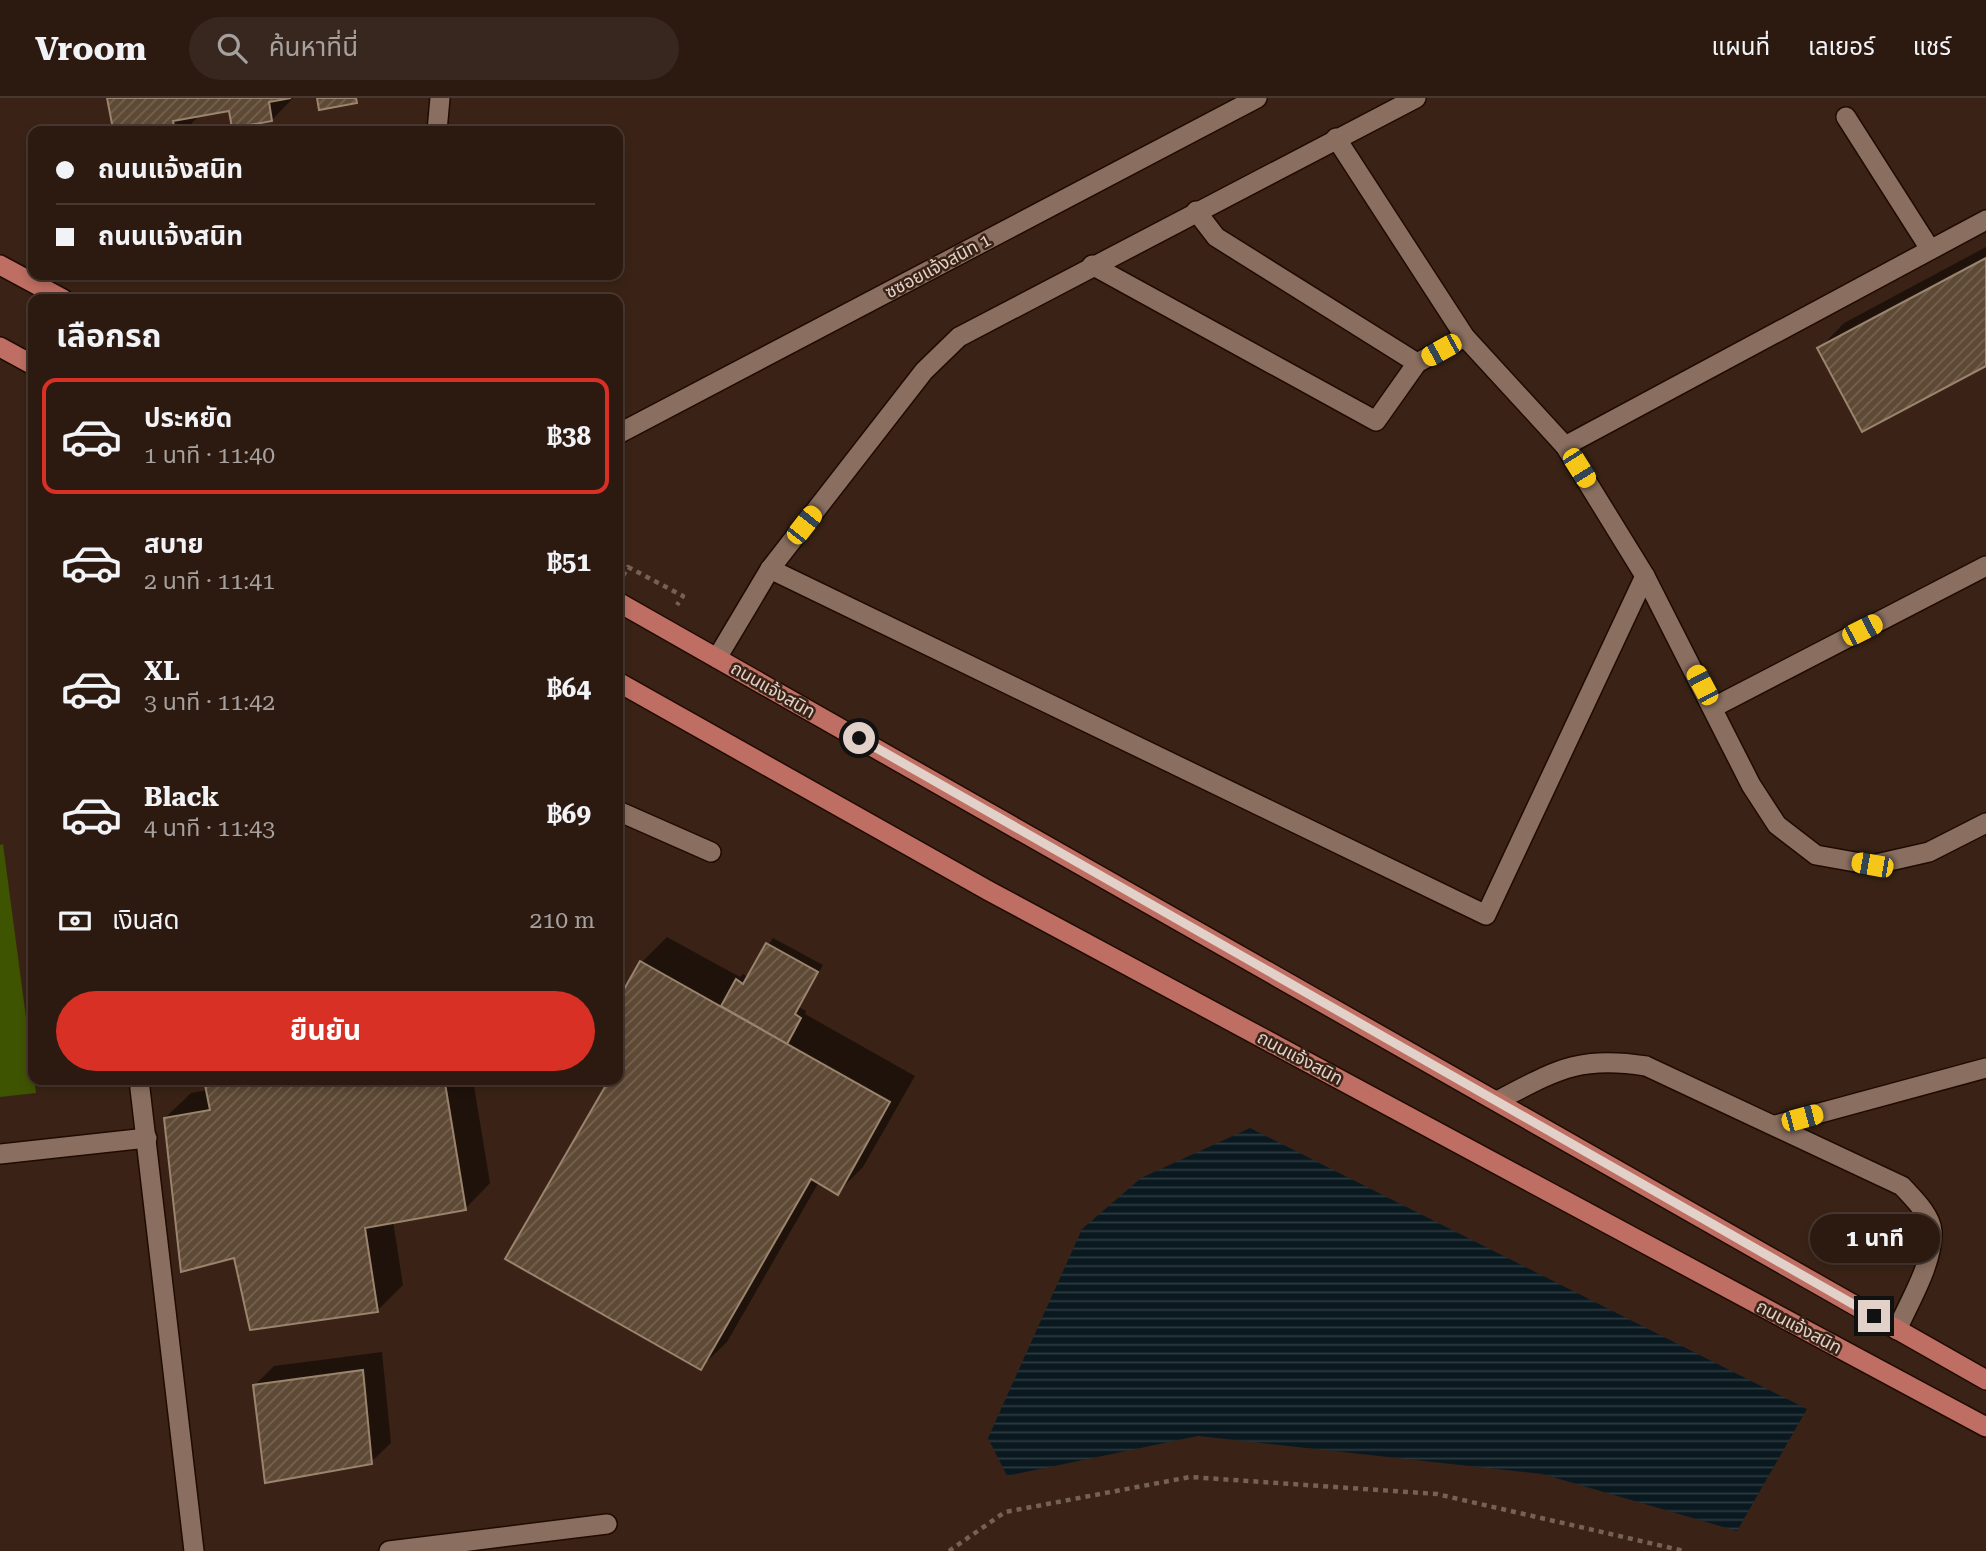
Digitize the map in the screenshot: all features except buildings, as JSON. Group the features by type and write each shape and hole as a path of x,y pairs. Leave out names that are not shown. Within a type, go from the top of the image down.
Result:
{"main road":[{"path":"0,265 54,294"},
{"path":"0,347 28,362"},
{"name":"ถนนแจ้งสนิท","path":"623,605 1986,1380"},
{"name":"ถนนแจ้งสนิท","path":"623,685 989,891 1986,1427"}],"street":[{"path":"437,126 440,98"},
{"name":"ซซอยแจ้งสนิท 1","path":"623,431 1257,98"},
{"path":"717,658 770,569 924,371 959,337 1092,265 1416,98"},
{"path":"1846,117 1930,249"},
{"path":"1336,138 1465,337 1565,446 1645,576 1714,707 1751,785 1777,825 1816,855 1872,865 1929,852 1986,823"},
{"path":"1196,212 1216,237 1418,363"},
{"path":"1565,446 1986,220"},
{"path":"1092,265 1377,421 1418,363 1465,337"},
{"path":"1714,707 1986,566"},
{"path":"770,569 1486,915 1645,576"},
{"path":"623,813 712,852"},
{"path":"1497,1101 1559,1069 1609,1060 1646,1066 1902,1186 1920,1206 1932,1230 1924,1269 1898,1330"},
{"path":"1776,1125 1986,1068"},
{"path":"140,1085 194,1551"},
{"path":"0,1154 147,1138"},
{"path":"389,1551 607,1524"}],"path":[{"path":"624,574 628,567 683,596"},
{"path":"949,1551 1004,1512 1190,1477 1437,1494 1684,1551"}],"green space":[{"path":"3,844 28,1033 28,1085 35,1085 36,1093 0,1097 0,845"}],"shaded area":[{"path":"1250,1128 1807,1409 1737,1531 1542,1474 1198,1436 1007,1476 988,1438 1082,1229 1141,1178"}],"route":[{"path":"859,738 1874,1316"}]}
